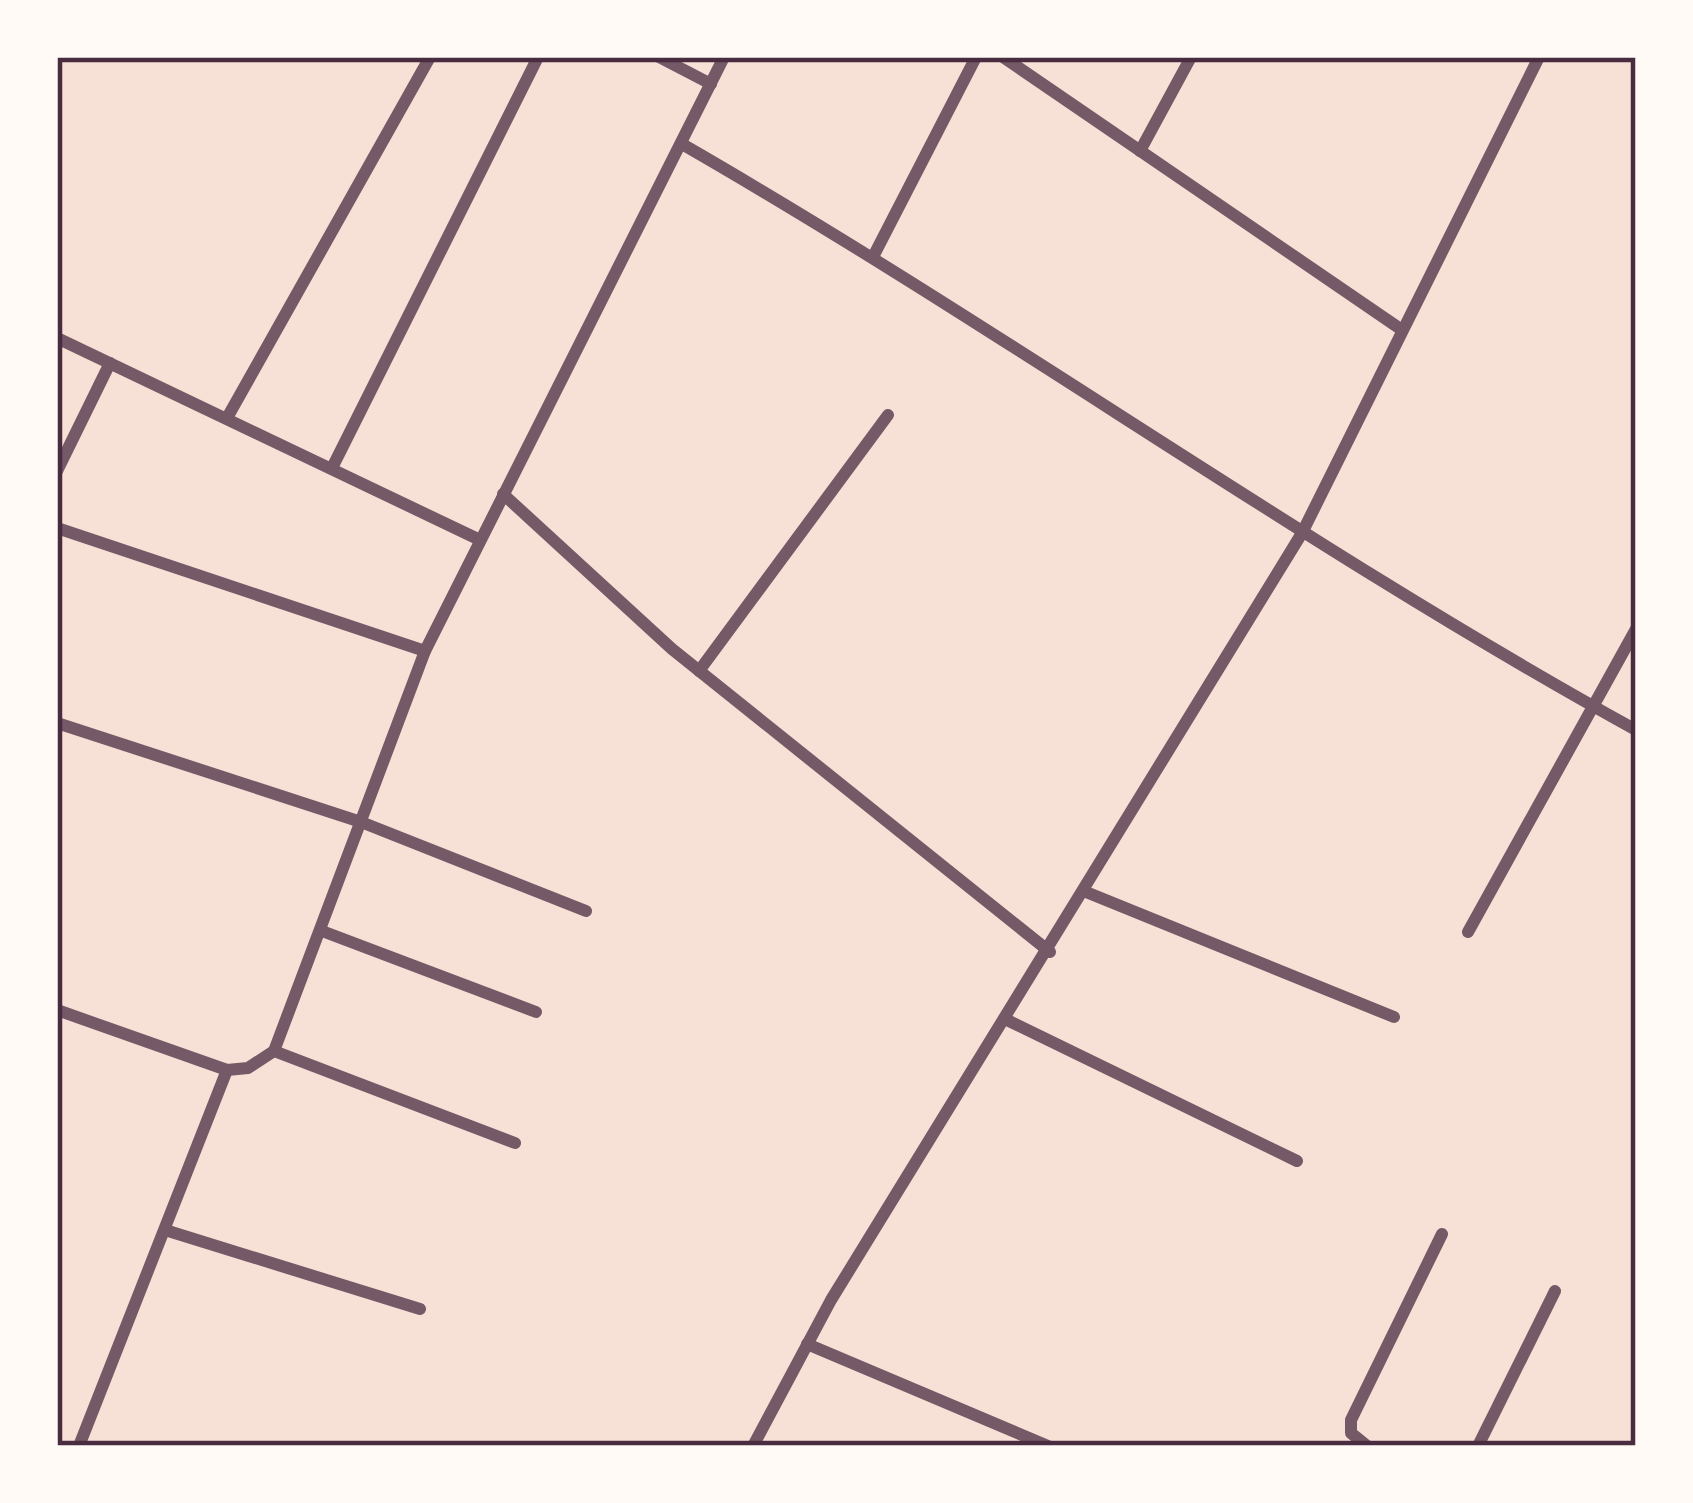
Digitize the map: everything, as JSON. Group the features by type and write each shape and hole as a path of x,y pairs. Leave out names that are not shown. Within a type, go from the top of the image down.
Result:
{"street":[{"path":"227,418 430,57"},
{"path":"332,468 538,57"},
{"path":"659,57 711,84"},
{"path":"58,1012 226,1070 248,1068 274,1051 425,651 724,57"},
{"path":"874,255 976,57"},
{"path":"1003,57 1402,330"},
{"path":"1140,151 1190,57"},
{"path":"753,1446 807,1344 1302,533 1539,57"},
{"path":"682,144 874,255 1302,533 1636,730"},
{"path":"57,338 480,540"},
{"path":"57,471 110,363"},
{"path":"699,671 888,415"},
{"path":"503,494 699,671 1050,952"},
{"path":"57,528 425,651"},
{"path":"1468,932 1636,629"},
{"path":"57,723 361,822 586,911"},
{"path":"1086,892 1394,1017"},
{"path":"322,931 536,1012"},
{"path":"1007,1020 1297,1161"},
{"path":"274,1051 515,1143"},
{"path":"79,1446 226,1070"},
{"path":"165,1231 420,1309"},
{"path":"1367,1446 1355,1438 1352,1420 1442,1234"},
{"path":"1478,1446 1556,1291"},
{"path":"807,1344 1048,1446"}]}
